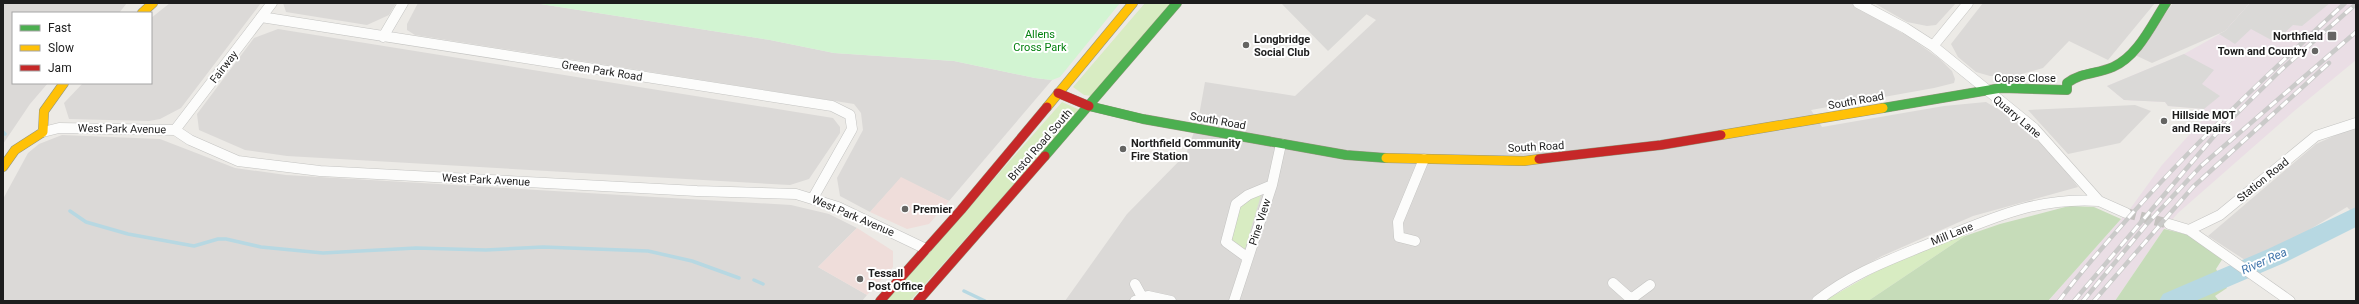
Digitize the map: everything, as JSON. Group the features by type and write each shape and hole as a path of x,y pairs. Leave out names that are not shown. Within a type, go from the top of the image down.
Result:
{"main road":[{"path":"143,12 153,3"},
{"name":"Bristol Road South","path":"880,301 926,250 1133,3"},
{"name":"Bristol Road South","path":"918,301 1177,3"},
{"name":"Copse Close","path":"1985,90 2001,88 2067,90 2067,83 2078,74 2114,67 2128,57 2166,3"},
{"path":"3,167 15,150 43,132 44,111 63,84"},
{"name":"South Road","path":"1058,93 1089,106 1143,119 1346,155 1424,159 1524,161 1594,155 1760,130 1985,90"}],"street":[{"name":"Fairway","path":"175,130 272,3"},
{"path":"383,36 403,3"},
{"name":"Quarry Lane","path":"1858,3 1905,28 1932,46 2034,128 2099,201 2126,213"},
{"path":"1932,46 1968,3"},
{"name":"Green Park Road","path":"261,17 832,106 850,115 852,129 813,198"},
{"name":"Station Road","path":"2189,230 2220,215 2316,136 2356,123"},
{"name":"West Park Avenue","path":"43,132 59,128 175,130 190,140 238,161 320,171 697,191 796,194 813,198 872,222 926,250"},
{"name":"Pine View","path":"1234,301 1272,185 1282,144"},
{"path":"1415,241 1399,237 1398,222 1424,159"},
{"name":"Pine View","path":"1248,258 1226,242 1236,204 1248,195 1272,185"},
{"name":"Mill Lane","path":"1817,301 1829,290 1885,260 1964,228 2053,201 2099,201"},
{"path":"2169,224 2189,230 2290,301"},
{"path":"1613,283 1632,300 1650,285"},
{"path":"1135,284 1138,298 1151,295 1171,301"}],"shaded area":[{"path":"3,3 127,3 120,12 12,12 12,84 47,84 30,104 3,144"},
{"path":"170,3 261,3 181,108 160,119 149,121 69,119 64,103 82,84 152,84 152,17"},
{"path":"283,3 396,3 389,15 367,25 286,12"},
{"path":"418,3 534,3 770,40 834,53 954,61 1035,78 1052,80 949,201 901,178 870,212 840,196 837,178 863,130 861,113 854,104 415,35 407,30 407,24"},
{"path":"1281,3 1361,3 1371,10 1328,51"},
{"path":"1348,3 1860,3 1855,6 1909,37 1940,59 1952,71 1955,79 1954,83 1934,88 1811,110 1822,127 1944,106 1986,102 2003,112 2033,136 2055,157 2078,187 1973,216 1882,256 1828,286 1810,301 1065,301 1127,214 1186,154 1198,121 1205,82 1295,96 1376,20"},
{"path":"1874,3 1956,3 1936,25 1927,26 1907,22"},
{"path":"1983,3 2155,3 2108,60 2069,41 2043,68 2015,76 1990,76 1976,72 1958,57 1951,44"},
{"path":"2173,3 2250,3 2225,31 2152,63 2135,55"},
{"path":"2250,3 2356,3 2356,60 2293,112 2178,213 2164,229 2115,301 2048,301 2130,209 2162,165 2207,115 2204,109 2168,106 2165,102 2124,100 2107,86 2184,54 2225,31"},
{"path":"2250,3 2330,3 2302,26 2293,25 2275,42 2251,29 2235,44 2219,34 2225,31"},
{"path":"278,29 833,118 840,127 840,133 809,179 790,185 287,156 245,150 199,130 197,114 254,38"},
{"path":"2184,54 2214,70 2202,84 2220,96 2204,109 2168,106 2165,102 2124,100 2107,86"},
{"path":"2135,105 2151,111 2120,143 2068,154 2028,110"},
{"path":"2356,126 2356,216 2347,207 2294,239 2248,262 2208,236 2316,144"},
{"path":"62,135 160,139 235,168 286,175 791,205 829,214 857,228 818,267 867,295 862,301 3,301 3,199 28,153 39,144"},
{"path":"901,177 949,201 929,224 907,229 870,212"},
{"path":"857,228 893,251 893,267 867,295 818,267"}],"green space":[{"name":"Allens Cross Park","path":"534,3 1120,3 1060,77 1052,80 1035,78 954,61 834,53 770,40"},
{"path":"1145,3 1173,3 1091,96 1084,95 1073,87"},
{"path":"1062,102 1080,110 910,301 886,301"},
{"path":"1260,193 1261,195 1245,249 1231,245 1239,206"},
{"path":"2069,206 2094,207 2121,219 2048,301 1868,301 1965,236 2000,224"},
{"path":"2164,229 2189,235 2223,258 2216,269 2227,288 2215,296 2219,301 2115,301"},
{"path":"1961,232 1965,236 1868,301 1824,301 1889,264"}],"waterway":[{"path":"70,211 86,222 128,234 194,246 218,239 226,239 261,247 323,253 416,248 486,250 543,247 648,251 692,261 739,278"},
{"name":"River Rea","path":"2171,301 2226,276 2276,256 2356,216"},
{"path":"754,280 763,284"},
{"path":"964,291 985,301"}],"tunnel":[{"path":"2126,213 2169,224"}],"railway":[{"path":"2059,301 2082,271 2149,194 2259,83 2345,3"},
{"path":"2074,301 2215,135 2281,70 2356,4"},
{"path":"2083,301 2146,225 2201,166 2356,32"},
{"path":"2094,301 2193,187 2329,63"}],"traffic: fast":[{"path":"1045,156 1177,3"},
{"path":"1883,108 2001,88 2067,90 2067,83 2073,79 2084,74 2113,67 2121,63 2142,39 2166,3"},
{"path":"1089,106 1143,119 1346,155 1386,158"}],"traffic: slow":[{"path":"143,12 153,3"},
{"path":"1047,107 1133,3"},
{"path":"3,167 15,150 43,132 44,111 63,84"},
{"path":"1721,135 1883,108"},
{"path":"1386,158 1524,161 1539,159"}],"traffic: jam":[{"path":"1058,93 1089,106"},
{"path":"880,301 961,210 1047,107"},
{"path":"1539,159 1661,145 1721,135"},
{"path":"918,301 1045,156"}],"place":[{"name":"Northfield","path":"2332,36"},
{"name":"Longbridge Social Club","path":"1246,45"},
{"name":"Town and Country","path":"2315,51"},
{"name":"Hillside MOT and Repairs","path":"2164,121"},
{"name":"Northfield Community Fire Station","path":"1123,149"},
{"name":"Premier","path":"905,209"},
{"name":"Tessall Post Office","path":"860,279"}]}
